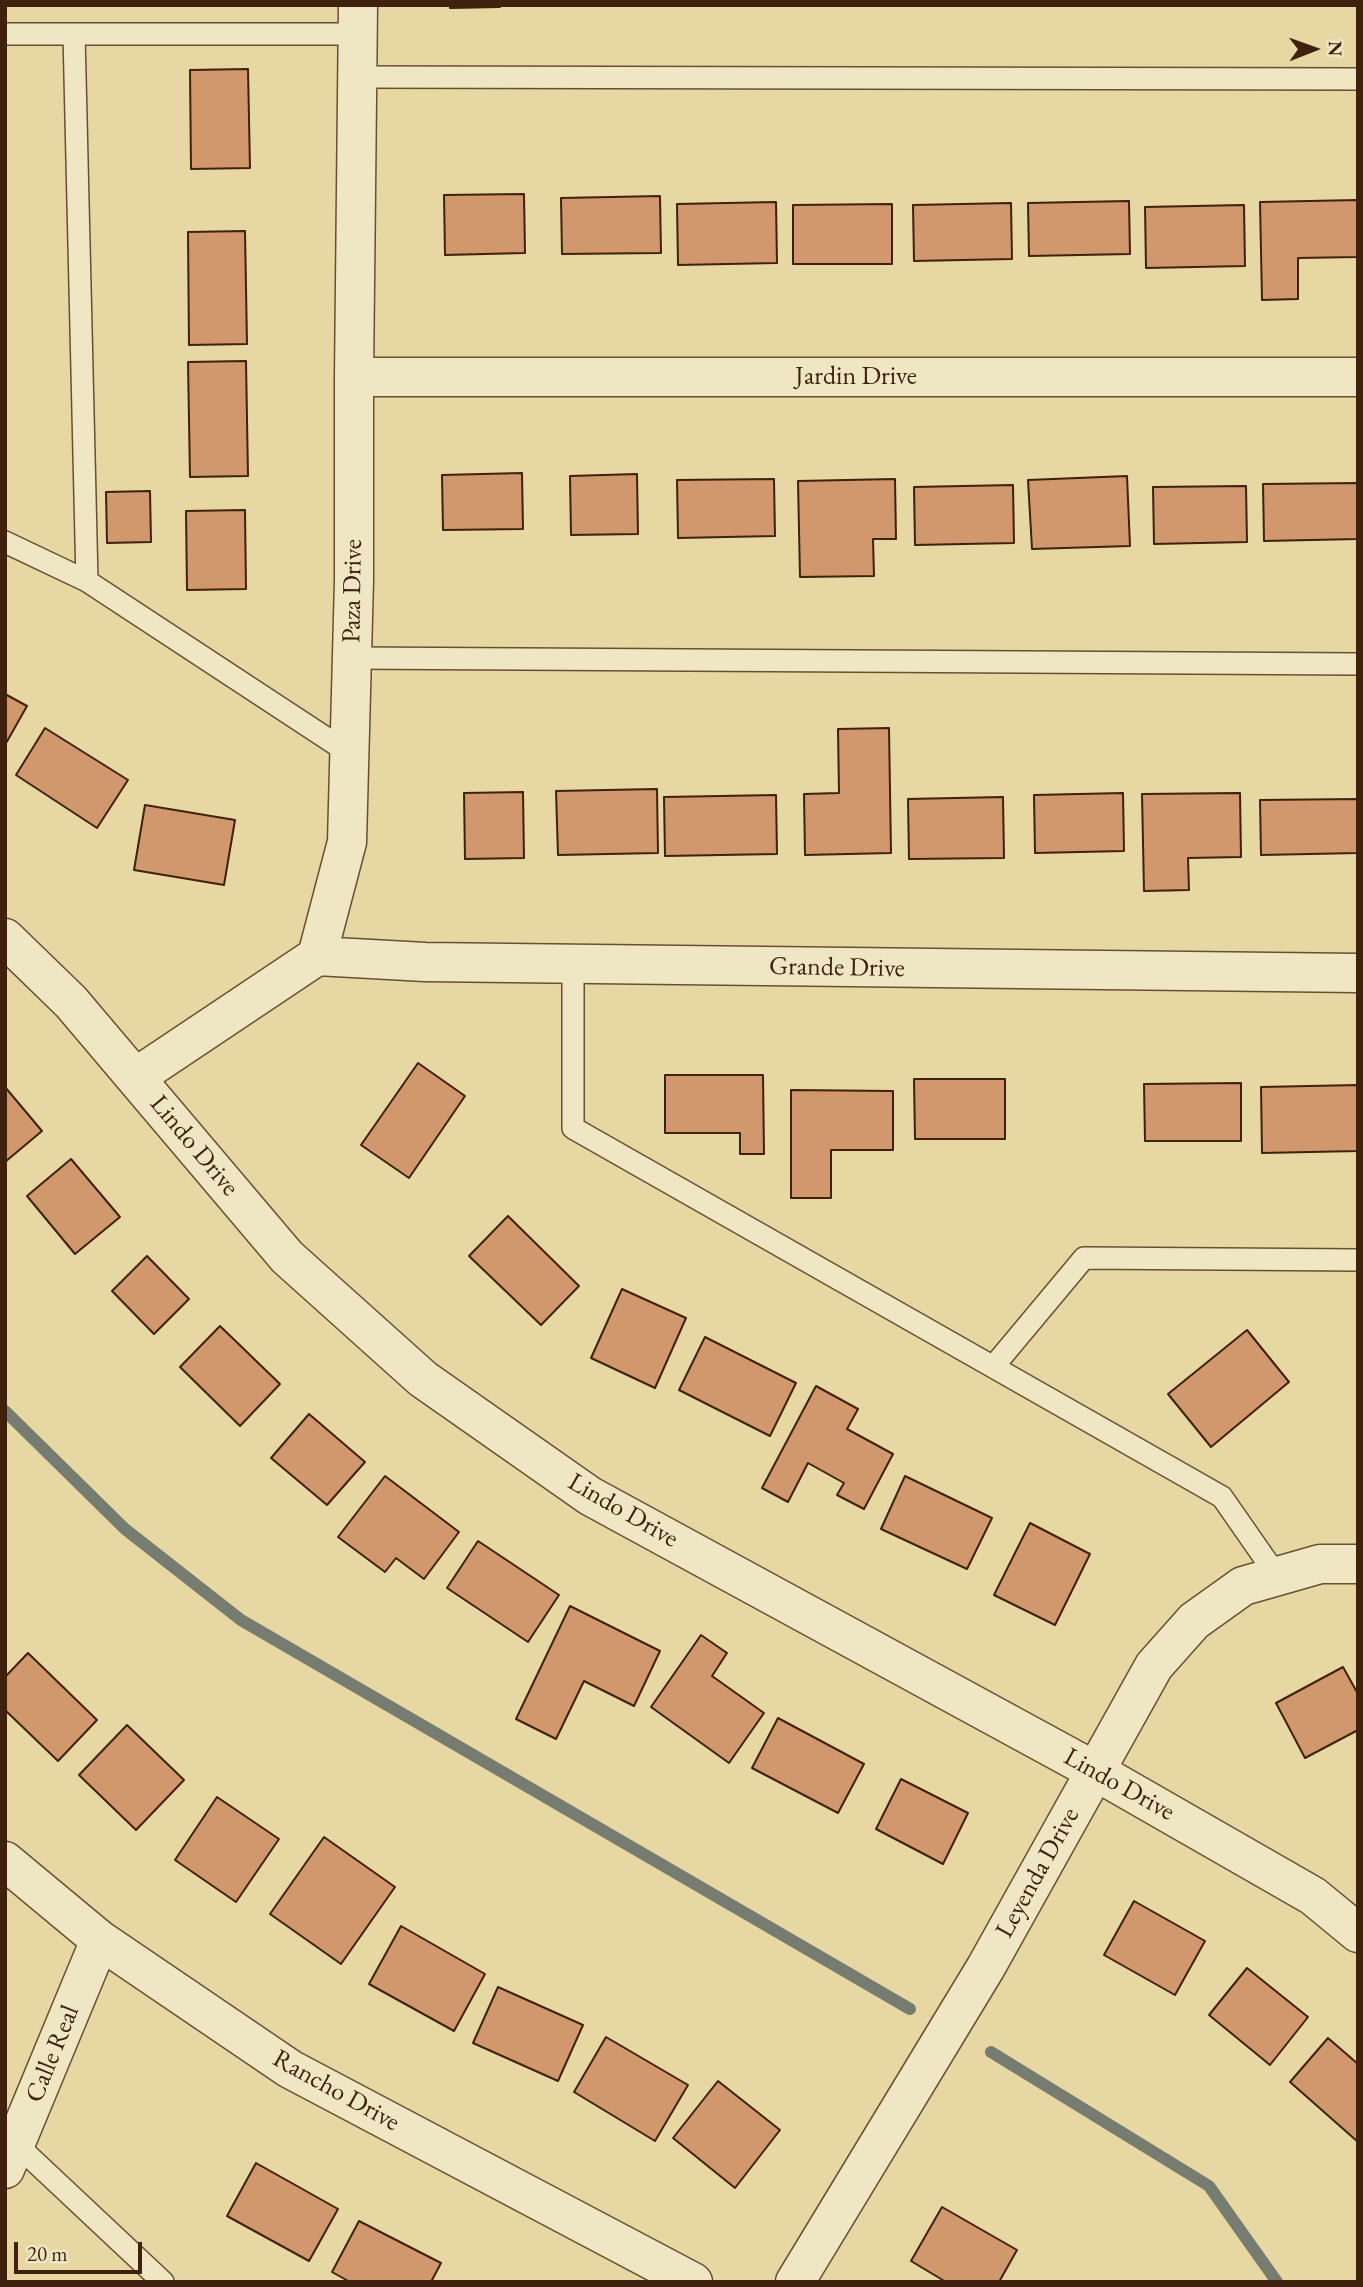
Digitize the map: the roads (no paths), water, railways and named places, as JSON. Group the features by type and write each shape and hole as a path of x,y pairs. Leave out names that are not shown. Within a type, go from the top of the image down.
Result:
{"street":[{"name":"Paza Drive","path":"317,956 347,842 352,658 358,20"},
{"name":"Jardin Drive","path":"354,377 1358,377"},
{"name":"Lindo Drive","path":"5,938 71,1002 287,1257 423,1379 590,1496 1095,1771 1313,1896 1358,1933"},
{"name":"Grande Drive","path":"317,956 425,962 573,965 1358,973"},
{"path":"136,1077 317,956"},
{"name":"Leyenda Drive","path":"795,2282 986,1967 1154,1666 1194,1621 1243,1586 1320,1564 1358,1564"},
{"name":"Rancho Drive","path":"5,1861 100,1940 290,2069 693,2282"},
{"name":"Calle Real","path":"10,2156 100,1940"}],"lane":[{"path":"5,34 74,34 358,20"},
{"path":"74,34 88,581"},
{"path":"357,77 1358,79"},
{"path":"5,542 88,581 349,753"},
{"path":"352,658 1358,664"},
{"path":"573,965 573,1128 1222,1497 1278,1576"},
{"path":"993,1367 1084,1258 1358,1260"},
{"path":"10,2156 163,2282"}],"waterway":[{"path":"5,1411 125,1529 241,1620 910,2009"},
{"path":"991,2052 1209,2186 1277,2282"}]}
